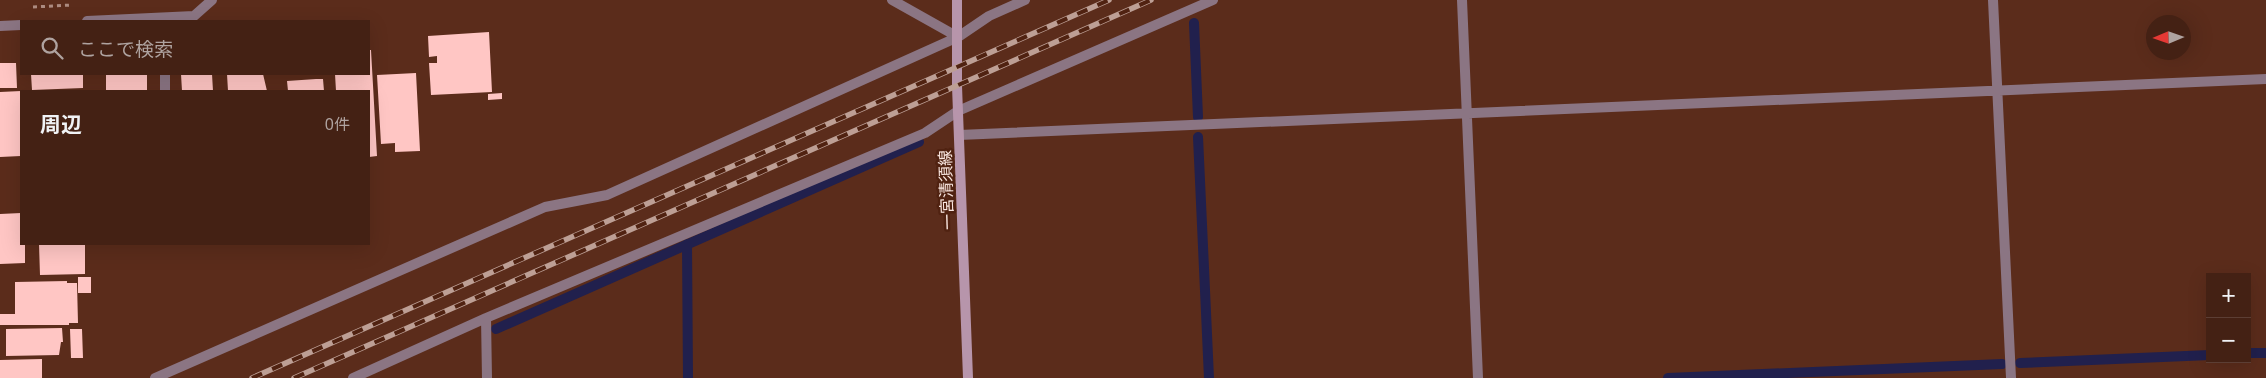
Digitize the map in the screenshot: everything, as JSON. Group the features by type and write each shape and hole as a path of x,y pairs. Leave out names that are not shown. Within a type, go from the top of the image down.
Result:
{"main road":[{"name":"一宮清須線","path":"957,0 958,111 968,378"}],"street":[{"path":"125,20 194,16 212,0"},
{"path":"892,0 958,37"},
{"path":"155,378 545,207 607,195 958,37 989,16 1025,0"},
{"path":"353,378 486,318 925,133 958,111 1213,0"},
{"path":"1462,0 1478,378"},
{"path":"1993,0 2011,378"},
{"path":"0,26 20,25"},
{"path":"165,75 165,90"},
{"path":"959,135 2266,79"},
{"path":"486,318 487,378"}],"building":[{"path":"489,32 492,92 431,95 429,63 437,63 437,56 429,57 428,36"},
{"path":"371,50 377,156 370,157 370,90 336,90 335,75 370,75"},
{"path":"0,63 16,63 17,88 0,88"},
{"path":"416,73 420,151 395,152 395,143 381,144 377,75"},
{"path":"31,75 83,75 83,88 32,90"},
{"path":"106,75 147,75 147,90 106,90"},
{"path":"181,75 212,75 213,90 182,90"},
{"path":"227,75 263,75 267,90 228,90"},
{"path":"323,79 324,90 288,90 287,81"},
{"path":"20,91 20,156 0,157 0,92"},
{"path":"502,93 502,99 488,100 488,94"},
{"path":"20,213 20,245 25,245 25,263 0,264 0,214"},
{"path":"39,245 85,245 85,274 40,275"},
{"path":"78,277 91,277 91,293 78,293"},
{"path":"67,281 67,283 77,283 78,323 69,323 69,325 0,325 0,314 15,314 15,282"},
{"path":"62,328 63,342 61,342 59,355 6,356 6,329"},
{"path":"70,329 82,329 83,358 71,358"},
{"path":"42,359 42,378 0,378 0,360"}],"waterway":[{"path":"1194,23 1198,117"},
{"path":"1198,137 1209,378"},
{"path":"496,329 919,142"},
{"path":"687,244 688,378"},
{"path":"2251,353 2266,353"},
{"path":"2020,363 2206,355"},
{"path":"1668,378 2002,364"}],"railway":[{"path":"252,378 1109,0"},
{"path":"294,378 1151,0"}]}
